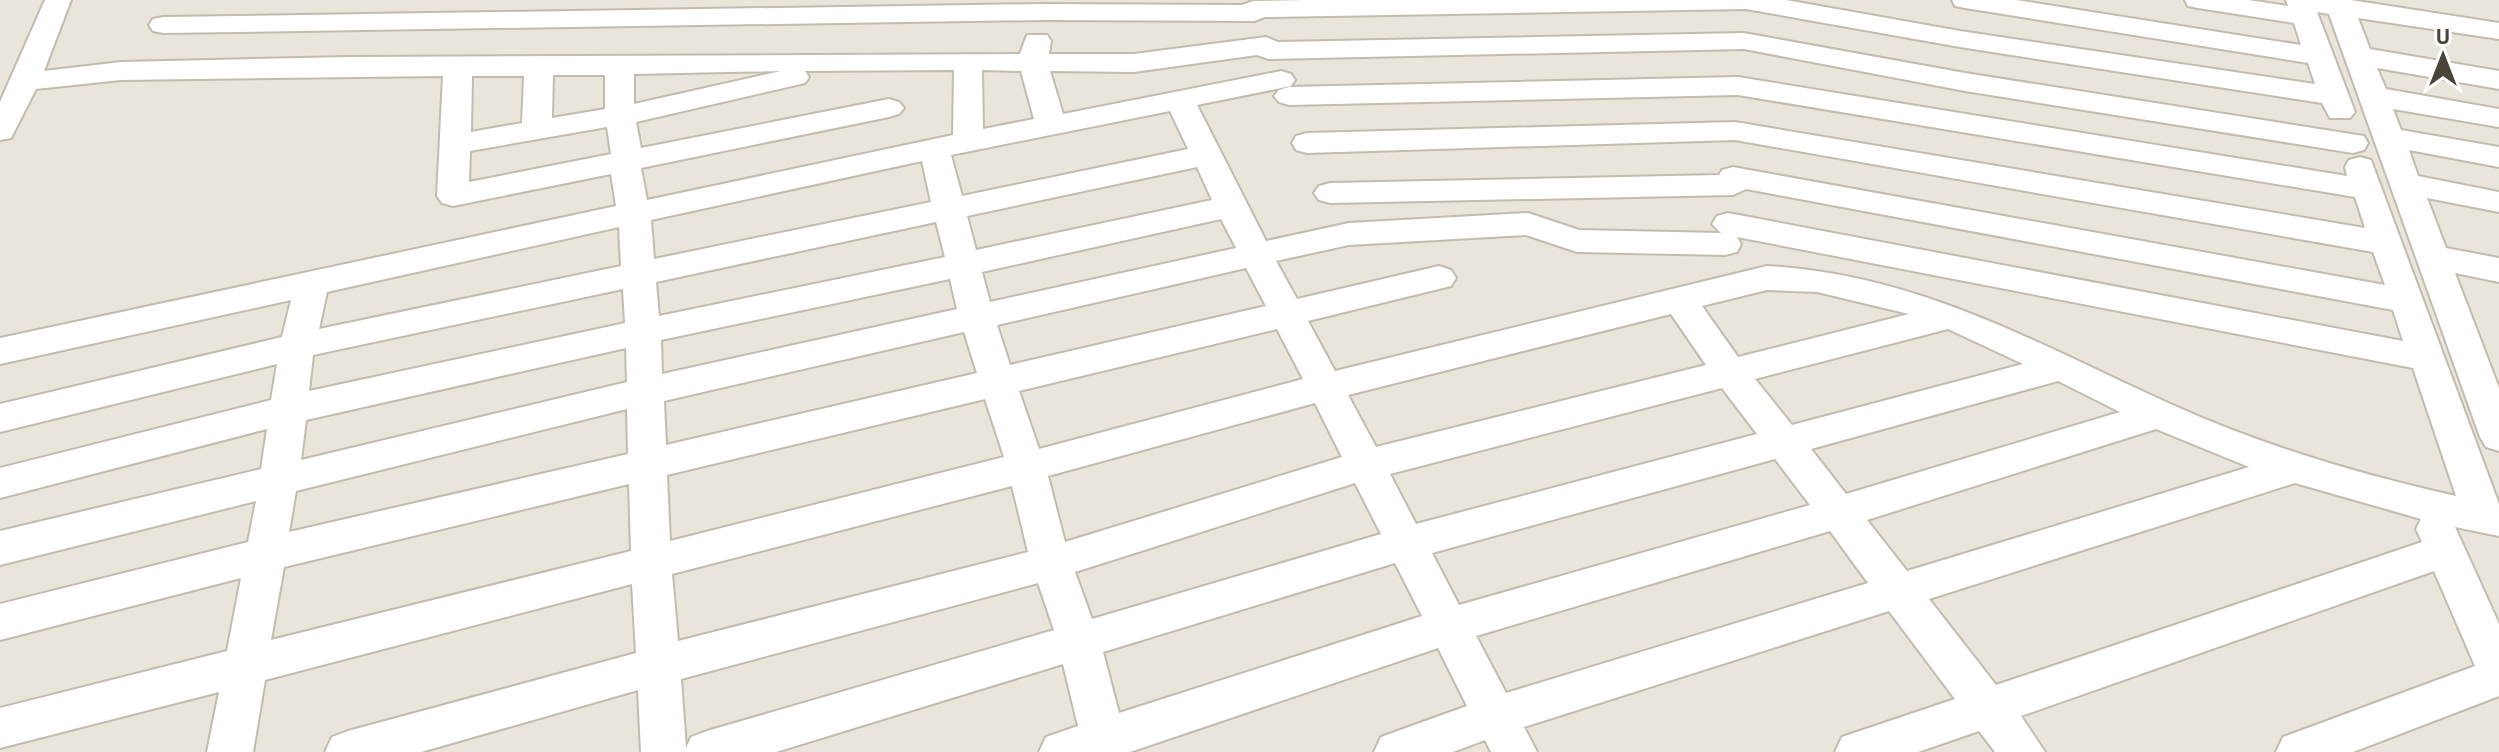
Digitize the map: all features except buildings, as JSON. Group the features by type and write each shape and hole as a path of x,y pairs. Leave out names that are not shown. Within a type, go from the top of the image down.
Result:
{"street":[{"path":"0,131 25,82 58,0"},
{"path":"121,71 185,0"},
{"path":"348,66 400,0"},
{"path":"1954,0 1970,123 1971,222 1984,333"},
{"path":"1965,0 2318,56"},
{"path":"2198,0 2301,6 2339,3 2499,31"},
{"path":"163,25 381,24 604,10 1746,1 1960,39 2333,96"},
{"path":"1721,290 1733,181 1746,1"},
{"path":"1507,3 1564,187 1577,241"},
{"path":"2339,3 2464,340 2491,395 2499,437"},
{"path":"1044,6 1033,61 1051,126"},
{"path":"2301,6 2353,143 2427,358 2491,518"},
{"path":"1252,7 1307,143 1349,234"},
{"path":"575,65 604,10"},
{"path":"0,351 892,157 1192,99 1276,68 1521,46 1744,41 1965,82 2353,143"},
{"path":"2359,56 2499,80"},
{"path":"25,82 121,71 348,66 1105,62 1183,58 1533,88 1738,86 2367,189"},
{"path":"1183,58 1206,155 1514,752"},
{"path":"879,61 889,108 892,157"},
{"path":"454,144 620,116 879,61"},
{"path":"1105,62 1125,112"},
{"path":"968,63 951,146 950,209 976,315 1026,467 1051,563 1078,639 1105,746"},
{"path":"537,131 539,66"},
{"path":"619,66 620,116 628,162 625,167 627,186 634,215 643,332 651,562 664,752"},
{"path":"458,67 453,196 889,108"},
{"path":"2372,96 2499,118"},
{"path":"1307,143 1735,131 2388,243"},
{"path":"2389,137 2499,157"},
{"path":"0,418 297,346 1206,155"},
{"path":"1330,193 1733,181 2407,301"},
{"path":"2408,184 2499,202"},
{"path":"0,483 289,410 643,332 963,267 1231,206"},
{"path":"0,548 646,391 1349,234 1528,224 1577,241 1727,234 1975,274 2427,358"},
{"path":"2435,257 2499,270"},
{"path":"0,728 1026,467 1325,387 1767,278 1807,277 1949,317 2159,414 2298,467 2425,505 2491,518"},
{"path":"0,622 264,555 1439,278"},
{"path":"230,752 279,480 297,346 312,285"},
{"path":"1679,300 1729,371 2022,752"},
{"path":"348,752 660,665 1051,563 1365,465 1949,317"},
{"path":"2464,340 2499,347"},
{"path":"707,752 1406,543 2062,367"},
{"path":"1062,752 1105,746 1448,626 1838,513 2159,414"},
{"path":"1397,752 1495,716 2298,467"},
{"path":"2299,752 2499,673 2425,505"},
{"path":"1858,752 2446,550"}],"shaded area":[{"path":"0,0 2499,0 2499,752 0,752"}]}
